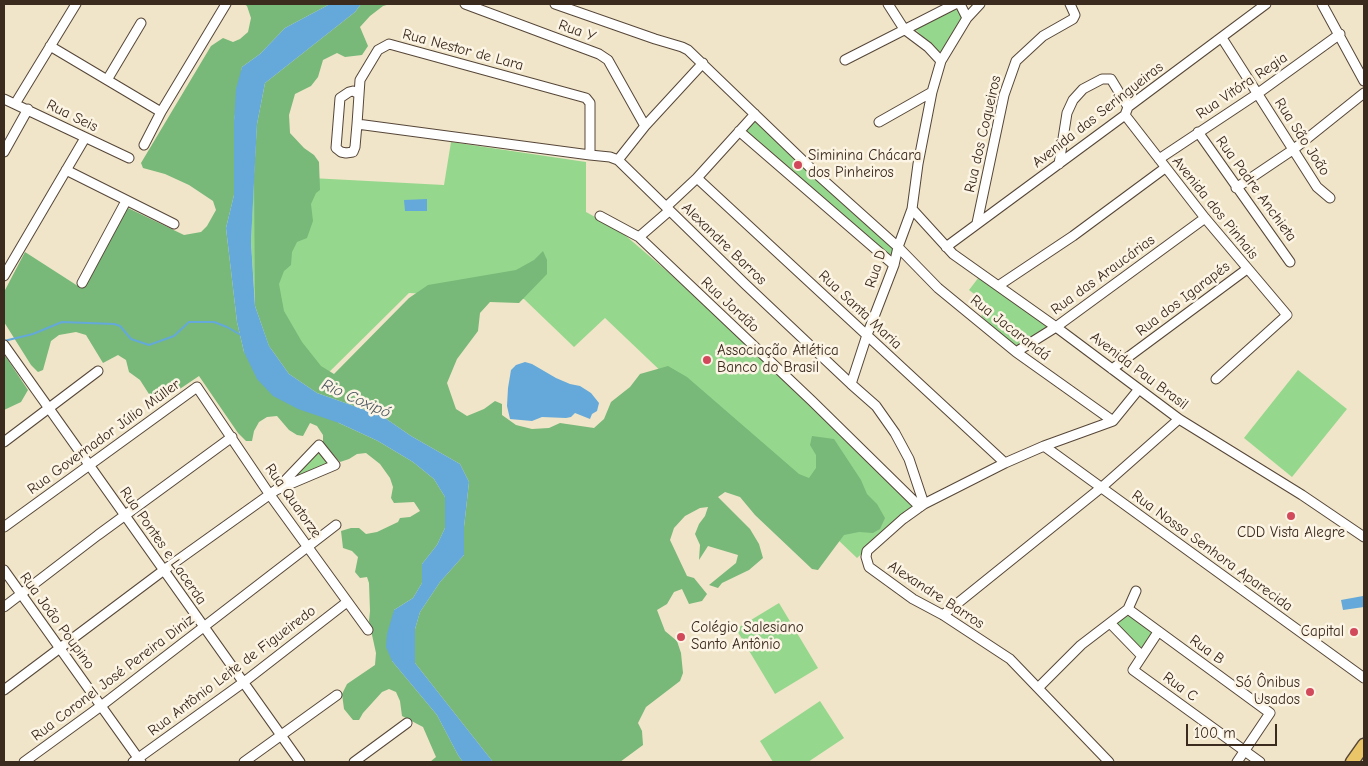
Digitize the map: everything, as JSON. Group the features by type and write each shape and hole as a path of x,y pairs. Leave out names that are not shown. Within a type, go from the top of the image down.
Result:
{"highway":[{"path":"1352,762 1364,745"}],"street":[{"path":"15,104 76,4"},
{"path":"144,145 161,112 226,4"},
{"name":"Rua Y","path":"465,4 599,54 608,60 645,126"},
{"name":"Rua Jacarandá","path":"555,4 655,40 682,47 703,63 820,177 898,246 938,288 1016,352 1113,421"},
{"path":"888,4 904,29 941,61"},
{"path":"845,60 955,4"},
{"path":"960,4 967,18"},
{"name":"Rua D","path":"851,384 912,209 918,164 932,92 941,61 967,18 980,4"},
{"name":"Rua dos Coqueiros","path":"977,224 1004,95 1016,60 1043,36 1072,19 1075,15 1070,4"},
{"path":"1322,4 1364,81"},
{"name":"Avenida das Seringueiras","path":"946,247 1059,164 1262,5"},
{"path":"107,80 141,23"},
{"name":"Rua Vitóra Regia","path":"1159,159 1257,94 1340,34"},
{"name":"Rua São João","path":"1222,38 1317,187 1330,198"},
{"name":"Rua Nestor de Lara","path":"359,94 353,91 340,98 336,148 346,154 353,152 355,146 357,124 360,80 378,50 389,44 586,98 590,102 590,155"},
{"path":"50,46 161,112"},
{"path":"357,124 610,157 618,160 645,126 703,63"},
{"name":"Avenida dos Pinhais","path":"1059,164 1067,113 1073,100 1083,90 1102,79 1110,79 1127,111 1165,168 1287,315 1216,379"},
{"path":"879,122 932,92"},
{"path":"1236,188 1294,149 1364,93"},
{"name":"Rua Seis","path":"4,99 129,158"},
{"path":"4,152 28,110"},
{"path":"639,237 668,209 755,114"},
{"path":"738,131 894,265"},
{"name":"Rua Padre Anchieta","path":"1198,132 1290,262"},
{"path":"4,276 85,138"},
{"name":"Alexandre Barros","path":"618,160 876,406 895,433 909,459 922,506 903,519 867,551 866,561 871,569 913,599 943,615 1004,655 1021,670 1109,762"},
{"path":"998,286 1065,242 1165,168"},
{"path":"66,170 174,224"},
{"name":"Rua Santa Maria","path":"696,178 1005,463"},
{"path":"82,283 126,201"},
{"name":"Avenida Pau Brasil","path":"912,209 946,247 964,262 1056,327 1179,419 1302,495 1364,538"},
{"name":"Rua Jordão","path":"600,216 639,237 922,506"},
{"name":"Rua das Araucárias","path":"1016,352 1056,327 1205,218"},
{"name":"Rua dos Igarapés","path":"1112,369 1247,269"},
{"name":"Rua Pontes e Lacerda","path":"5,347 300,762"},
{"path":"4,442 98,370"},
{"name":"Rua Quatorze","path":"197,387 273,492 308,547 368,630"},
{"name":"Rua Governador Júlio Müller","path":"4,527 197,387"},
{"path":"922,506 1005,463 1044,446 1113,421 1139,389"},
{"path":"943,615 1102,487 1179,419"},
{"path":"4,607 232,437"},
{"path":"4,690 164,570 273,492 320,445 335,465 273,492"},
{"name":"Rua Nossa Senhora Aparecida","path":"1044,446 1364,678"},
{"name":"Rua Coronel José Pereira Diniz","path":"24,762 101,706 336,525"},
{"name":"Rua João Poupino","path":"4,570 138,761"},
{"path":"1038,688 1081,646 1128,609 1136,591"},
{"name":"Rua Antônio Leite de Figueiredo","path":"138,761 347,602"},
{"name":"Rua B","path":"1128,609 1270,713 1244,751"},
{"path":"1110,623 1142,656 1158,632"},
{"name":"Rua C","path":"1142,656 1133,670 1260,762"},
{"path":"244,762 337,695"},
{"path":"354,762 407,723"},
{"path":"1237,762 1244,751"}],"green space":[{"path":"244,4 330,4 285,28 260,54 242,67 234,121 234,195 226,228 237,322 244,352 339,423 378,441 413,462 434,479 445,497 445,528 437,545 422,564 422,583 413,598 394,610 392,661 437,715 463,762 430,762 436,757 423,727 402,716 400,701 396,692 389,689 382,692 359,720 353,720 344,709 342,694 347,684 375,665 376,653 369,621 369,583 367,577 360,578 355,572 358,557 352,551 343,548 341,531 359,528 366,534 377,532 398,522 400,518 410,517 420,511 414,502 394,503 391,498 393,487 390,478 380,464 366,453 357,454 340,462 323,443 323,435 317,426 310,423 303,436 297,435 289,430 277,416 267,417 259,422 254,431 252,441 246,441 238,433 199,376 156,405 140,380 129,372 126,360 118,355 103,363 86,335 76,332 59,335 51,341 43,370 38,372 31,365 4,322 4,292 25,252 81,288 128,208 184,235 201,232 207,226 216,210 213,201 189,185 165,174 143,168 141,163 211,46 223,38 233,42 248,32 251,18 247,6"},
{"path":"361,4 390,4 383,6 360,27 368,46 362,55 345,57 337,53 323,60 318,77 311,86 295,94 289,115 290,133 319,162 320,190 316,193 311,204 313,221 307,238 297,242 292,252 291,265 284,271 279,284 284,311 302,342 321,366 334,374 409,298 428,285 516,270 534,260 543,251 547,260 547,274 519,303 490,302 480,313 478,331 457,359 447,383 456,409 467,416 484,409 495,401 502,404 502,415 516,425 532,429 549,428 560,423 594,428 604,419 611,402 630,387 640,374 668,366 687,377 799,474 809,478 816,468 816,455 810,445 812,436 834,439 861,480 867,494 877,504 885,518 880,529 873,533 859,532 844,535 818,570 812,569 755,515 740,497 725,492 718,497 750,529 759,544 763,558 749,570 722,583 718,588 709,585 736,563 738,555 708,546 699,560 700,545 695,534 708,507 700,508 685,516 674,528 670,540 687,576 694,578 707,594 702,601 689,604 682,589 674,592 667,604 657,610 665,631 677,641 681,653 683,673 680,681 646,707 638,723 642,731 643,745 620,762 493,762 415,663 415,629 420,612 440,582 464,555 464,527 469,482 460,464 411,436 382,416 317,393 289,374 269,346 255,306 254,175 257,124 265,83 355,12"},
{"path":"959,5 965,17 941,56 915,29"},
{"path":"755,118 896,247 893,260 744,132"},
{"name":"Associação Atlética Banco do Brasil","path":"451,142 586,162 586,212 619,230 668,272 830,422 915,506 857,558 605,318 574,347 524,299 409,293 312,389 269,346 255,303 251,242 254,175 444,185"},
{"path":"979,277 1050,327 1015,348 981,316 990,306 969,290"},
{"path":"4,354 28,390 21,402 4,410"},
{"path":"1298,370 1347,409 1292,477 1244,438"},
{"path":"319,446 333,465 281,487"},
{"path":"779,603 818,668 775,694 736,629"},
{"path":"1128,611 1155,633 1141,654 1112,624"},
{"path":"820,701 844,738 808,762 773,762 760,741"}],"water":[{"name":"Rio Coxipó","path":"330,4 361,4 355,12 265,83 257,124 251,242 255,306 269,346 289,374 317,393 382,416 411,436 460,464 469,482 464,527 464,555 440,582 420,612 415,629 415,663 493,762 463,762 437,715 392,661 386,647 387,634 394,610 413,598 422,583 422,564 437,545 445,528 445,497 434,479 413,462 378,441 339,423 298,409 273,396 257,379 244,352 237,322 226,228 234,195 236,89 242,67 260,54 285,28"},
{"path":"427,199 427,211 405,211 404,200"},
{"path":"525,362 556,378 580,386 591,393 599,403 597,411 592,414 590,419 575,413 571,417 566,418 542,417 532,421 510,419 507,406 511,370 516,365"},
{"path":"1363,596 1364,607 1343,610 1341,600"}],"waterway":[{"path":"4,341 33,334 62,322 114,324 120,326 131,339 149,345 174,336 189,322 214,322 241,335"}],"place":[{"name":"Siminina Chácara dos Pinheiros","path":"798,165"},
{"name":"Associação Atlética Banco do Brasil","path":"707,360"},
{"name":"CDD Vista Alegre","path":"1291,516"},
{"name":"Capital","path":"1354,632"},
{"name":"Colégio Salesiano Santo Antônio","path":"681,637"},
{"name":"Só Ônibus Usados","path":"1310,692"}]}
